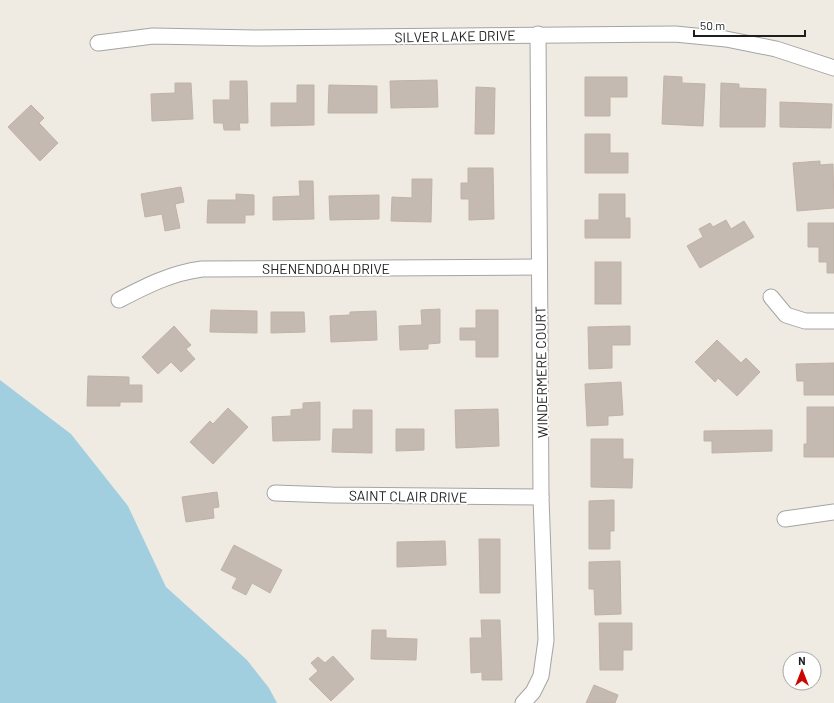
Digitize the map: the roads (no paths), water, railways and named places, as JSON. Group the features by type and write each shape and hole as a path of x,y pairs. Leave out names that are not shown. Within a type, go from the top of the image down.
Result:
{"street":[{"name":"SILVER LAKE DRIVE","path":"98,43 153,36 265,38 538,34 674,34 726,39 776,49 834,68"},
{"name":"WINDERMERE COURT","path":"523,703 533,692 541,676 546,640 542,497 538,34"},
{"name":"SILVER LAKE DRIVE","path":"810,60 834,56"},
{"name":"SHENENDOAH DRIVE","path":"119,300 153,282 169,276 185,271 202,269 539,268"},
{"path":"771,297 786,315 806,321 834,321"},
{"name":"SAINT CLAIR DRIVE","path":"275,493 542,497"},
{"path":"785,519 834,512"}],"water":[{"path":"0,380 71,434 128,506 166,587 247,660 269,688 277,703 0,703"}]}
